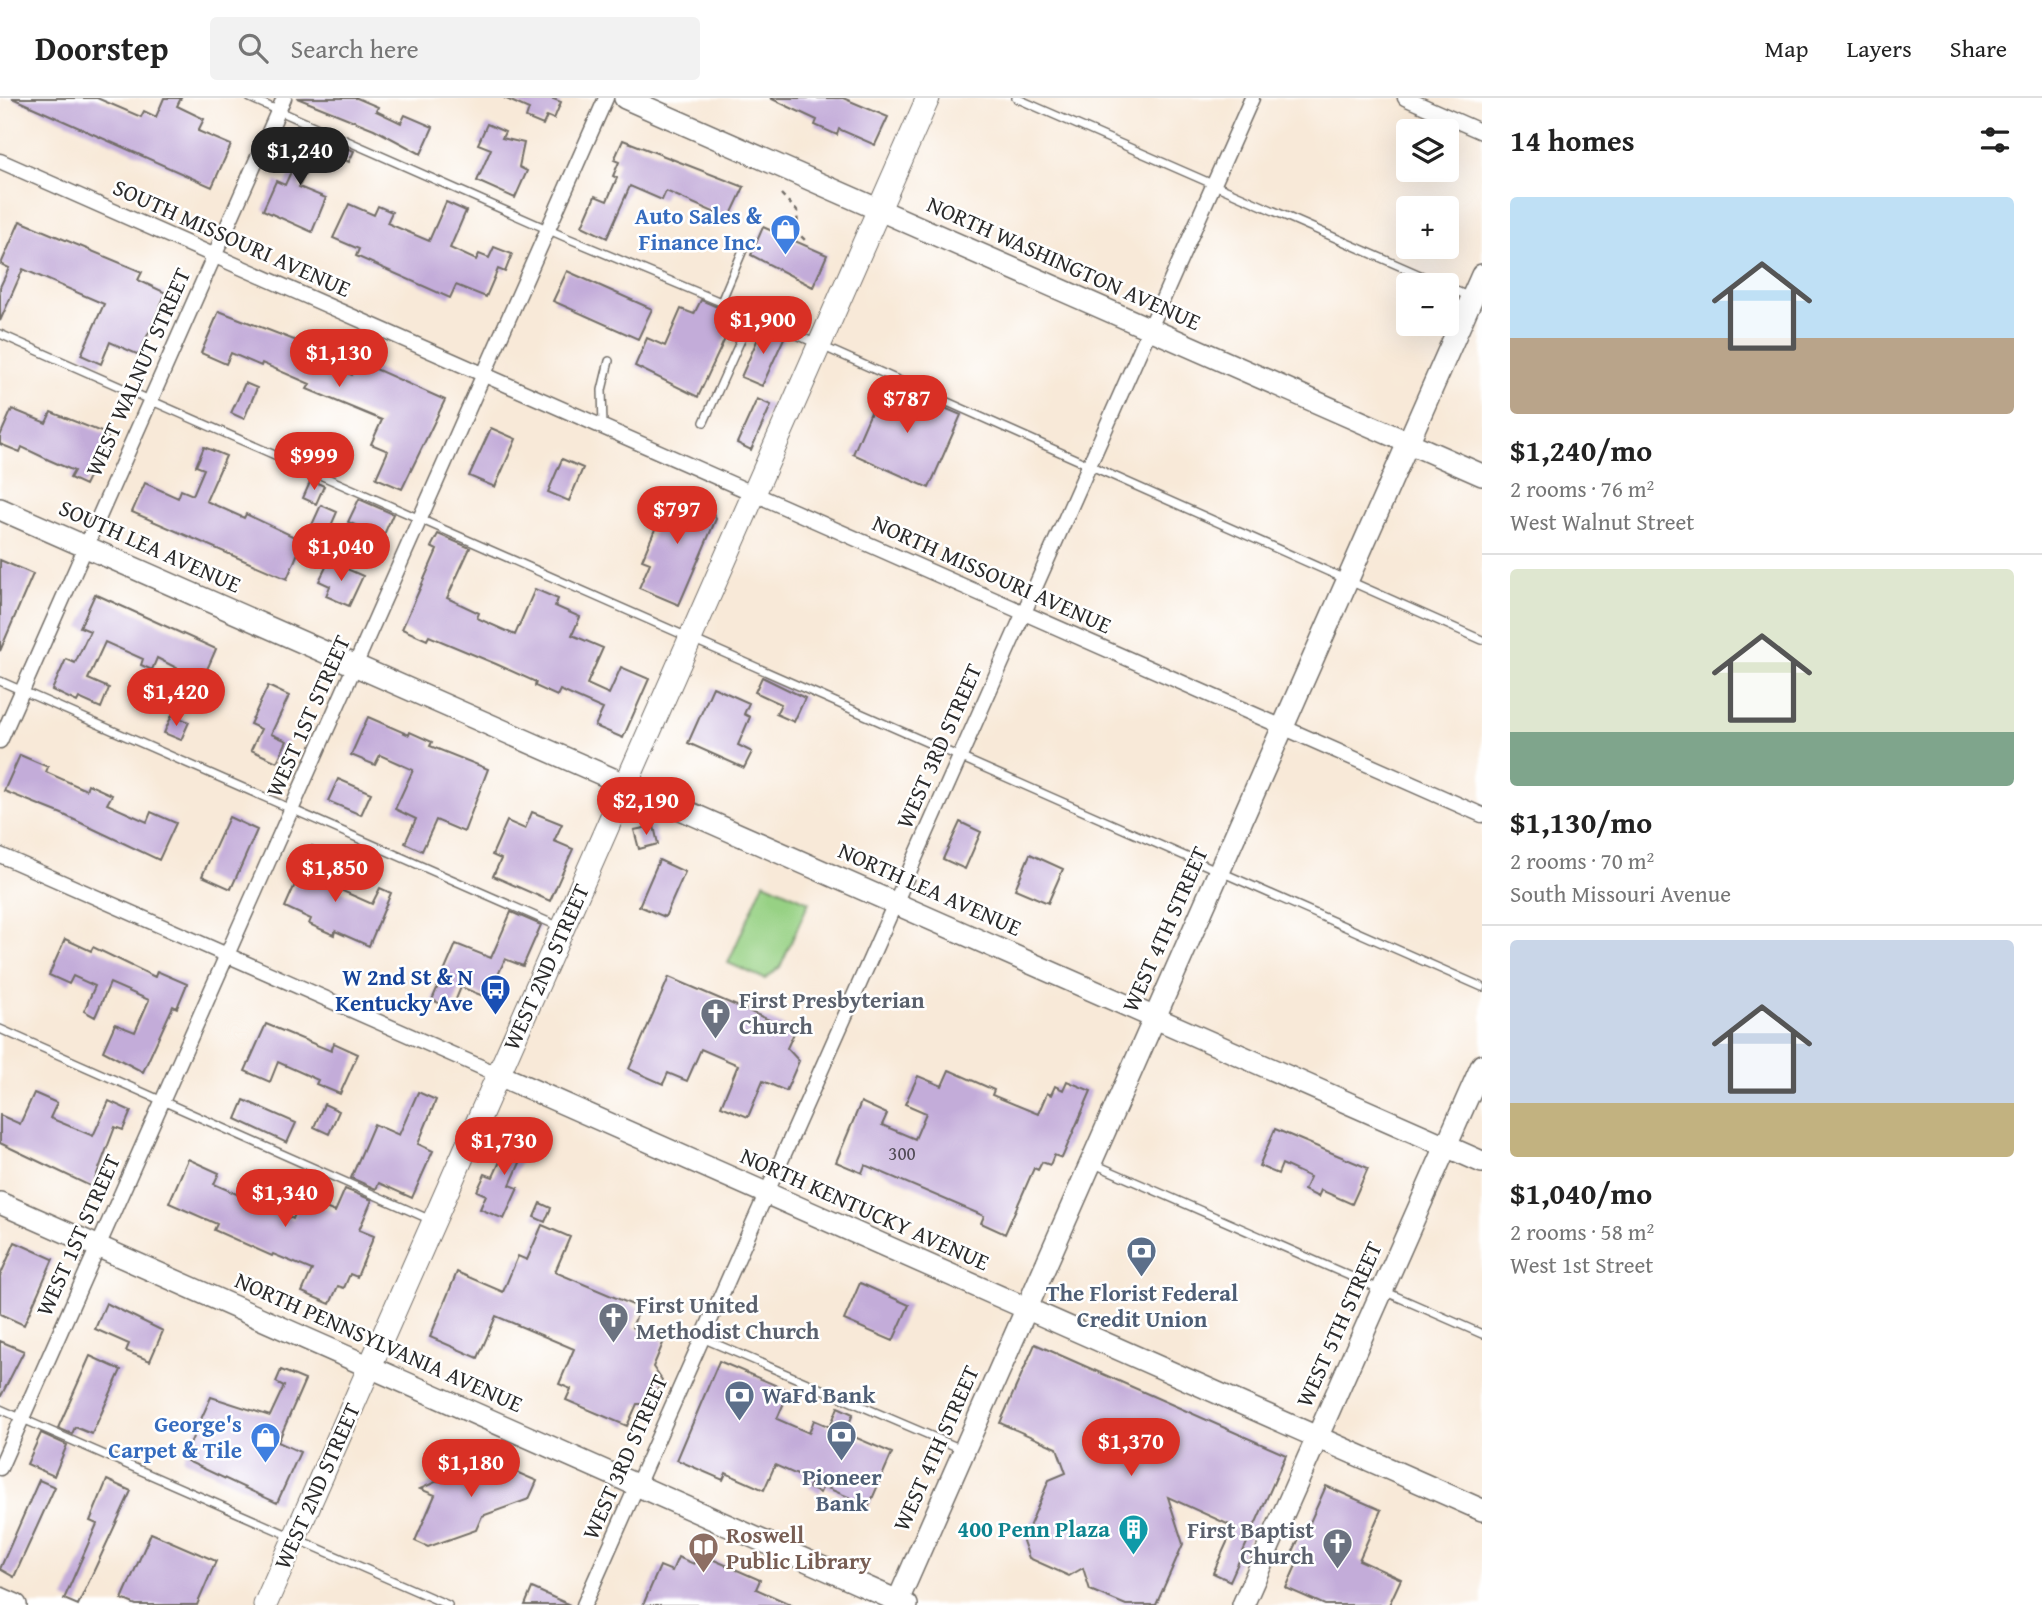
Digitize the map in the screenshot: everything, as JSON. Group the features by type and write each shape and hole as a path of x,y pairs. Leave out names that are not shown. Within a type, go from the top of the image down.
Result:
{"main road":[{"name":"WEST 2ND STREET","path":"265,1605 928,98"}],"street":[{"name":"WEST 1ST STREET","path":"0,1468 606,98"},
{"name":"NORTH WASHINGTON AVENUE","path":"625,98 1482,475"},
{"name":"WEST 3RD STREET","path":"584,1605 1252,98"},
{"path":"1405,98 1482,132"},
{"name":"WEST WALNUT STREET","path":"0,741 282,104"},
{"name":"SOUTH MISSOURI AVENUE","path":"0,161 484,374"},
{"name":"WEST 4TH STREET","path":"900,1604 964,1450 1482,275"},
{"name":"NORTH MISSOURI AVENUE","path":"484,374 1482,815"},
{"name":"SOUTH LEA AVENUE","path":"0,509 355,665"},
{"name":"NORTH LEA AVENUE","path":"355,665 1482,1162"},
{"name":"NORTH KENTUCKY AVENUE","path":"0,855 1482,1510"},
{"name":"WEST 5TH STREET","path":"1243,1605 1482,1065"},
{"name":"NORTH PENNSYLVANIA AVENUE","path":"0,1203 370,1365 900,1604"},
{"path":"0,1598 16,1605"}],"lane":[{"path":"250,98 282,104 548,230 752,315 1088,467 1482,640"},
{"path":"1016,98 1415,273"},
{"path":"721,303 744,250"},
{"path":"1459,292 1472,298"},
{"path":"704,422 752,315"},
{"path":"0,334 1482,987"},
{"path":"603,427 601,390 609,361"},
{"path":"0,681 563,929"},
{"path":"0,1029 434,1221"},
{"path":"1091,1163 1482,1335"},
{"path":"702,1338 964,1450"},
{"path":"0,1409 448,1605"}],"path":[{"path":"781,194 797,211 798,233 806,241"}],"green space":[{"path":"764,882 809,902 780,967 765,979 728,963"}],"building":[{"path":"12,98 97,98 141,117 144,111 156,117 164,98 181,98 177,106 204,119 198,131 231,145 212,187"},
{"path":"297,98 357,98 378,107 376,111 401,123 405,115 433,127 421,154 374,129"},
{"path":"504,98 551,98 561,102 554,119 547,116 543,125 526,118 529,109"},
{"path":"770,98 843,98 888,117 875,145 839,129 837,135 815,125 817,120"},
{"path":"487,124 505,132 502,138 524,143 519,167 527,171 515,198 477,181 491,149 478,144"},
{"path":"305,130 332,142 323,162 313,158 299,187 326,198 312,232 263,210 276,181 285,185 300,152 296,150"},
{"path":"623,140 744,187 729,219 666,191 662,200 630,186 607,238 582,226 595,196 607,201 617,178 613,176 619,162 614,160"},
{"path":"340,145 354,151 349,162 335,156"},
{"path":"446,202 466,211 450,248 476,260 479,254 489,258 494,247 512,254 505,272 498,269 486,297 456,285 450,298 356,256 359,249 333,238 349,204 374,215 378,206 392,212 387,223 429,241"},
{"path":"20,221 142,272 138,280 166,293 139,355 110,342 101,364 81,355 104,304 23,269 0,321 0,287 9,268 1,264"},
{"path":"763,227 827,255 813,287 751,255"},
{"path":"567,271 652,309 638,339 553,301"},
{"path":"701,300 736,315 698,397 635,366 647,338 665,346 681,309 694,314"},
{"path":"219,311 315,348 311,357 352,375 358,361 445,400 402,489 376,478 388,451 371,444 382,420 307,389 310,384 262,363 261,366 231,353 226,364 201,353"},
{"path":"763,327 785,336 762,386 741,377"},
{"path":"884,382 961,415 929,488 853,454"},
{"path":"245,383 257,388 244,419 231,413"},
{"path":"757,399 771,405 751,450 737,443"},
{"path":"12,409 46,423 51,412 109,435 85,485 70,478 74,471 22,447 20,452 0,444 0,436"},
{"path":"491,428 516,439 495,487 469,476"},
{"path":"204,447 226,456 206,501 244,518 246,514 303,541 287,579 132,512 145,483 178,498 181,490 193,495 204,469 196,466"},
{"path":"562,459 583,468 569,501 548,492"},
{"path":"311,480 324,486 316,504 303,498"},
{"path":"672,489 709,505 716,519 679,605 639,588 650,563 642,560"},
{"path":"359,499 393,514 383,537 348,522"},
{"path":"321,505 337,512 327,535 311,527"},
{"path":"438,534 470,548 447,598 479,613 477,618 515,635 535,589 558,599 555,606 580,617 572,635 603,648 587,684 609,694 621,667 649,679 623,738 595,726 603,709 560,690 557,696 535,686 536,682 496,664 429,636 427,640 402,629 437,550 431,547"},
{"path":"0,560 33,574 0,651"},
{"path":"329,561 363,576 349,606 326,596 330,586 319,581"},
{"path":"95,594 216,649 202,681 157,658 152,670 141,665 143,659 105,642 88,679 109,688 101,708 79,698 77,702 52,690 66,659 75,663 90,631 80,627"},
{"path":"762,677 805,698 794,722 776,714 781,704 755,692"},
{"path":"268,686 289,696 271,734 287,741 277,762 251,750 261,729 250,724"},
{"path":"713,687 749,703 744,714 750,717 738,745 752,752 744,768 688,743"},
{"path":"172,715 189,722 181,740 164,733"},
{"path":"368,717 409,735 410,732 432,742 430,746 488,769 464,832 436,820 422,851 405,843 416,819 395,809 413,770 380,755 375,765 351,755"},
{"path":"20,755 48,767 46,772 86,790 88,784 112,795 107,804 147,822 151,812 176,823 159,860 62,814 4,791"},
{"path":"338,779 371,793 361,815 328,801"},
{"path":"532,812 562,824 554,841 573,849 550,901 493,876 501,859 492,855 507,821 525,829"},
{"path":"229,817 257,830 231,889 202,876"},
{"path":"960,822 981,832 965,869 943,859"},
{"path":"654,826 658,844 639,849 634,830"},
{"path":"312,846 326,852 317,873 324,877 322,882 372,904 380,888 391,893 369,946 335,931 334,935 309,924 311,919 285,907"},
{"path":"357,848 373,855 366,871 350,864"},
{"path":"1030,854 1063,869 1048,903 1015,889"},
{"path":"659,860 685,872 665,917 639,906"},
{"path":"511,912 541,925 523,966 505,959 488,998 461,987 452,1009 432,1000 456,944 491,958"},
{"path":"65,939 91,951 93,947 155,977 157,971 187,984 177,1008 173,1006 143,1072 103,1051 115,1024 135,1032 149,1000 110,983 95,1017 84,1011 95,986 73,976 69,984 49,975"},
{"name":"First Presbyterian Church","path":"669,977 795,1031 787,1048 799,1061 786,1091 763,1081 748,1117 721,1106 738,1065 701,1049 687,1081 668,1073 663,1084 629,1069"},
{"path":"266,1024 331,1051 334,1043 358,1054 340,1094 316,1084 318,1080 278,1062 270,1082 245,1071"},
{"path":"949,1070 994,1090 992,1095 1038,1114 1047,1093 1051,1095 1055,1086 1063,1090 1067,1081 1091,1091 1062,1158 1054,1155 1050,1165 1042,1162 1038,1170 1034,1168 1005,1234 981,1223 984,1216 865,1165 862,1173 836,1162 861,1102 887,1114 882,1125 915,1139 926,1113 905,1104 918,1076 942,1086"},
{"path":"418,1092 436,1100 418,1144 433,1151 412,1198 379,1183 376,1189 351,1178 374,1124 399,1135"},
{"path":"34,1093 57,1103 50,1118 93,1136 109,1101 131,1111 123,1130 115,1127 92,1187 0,1143 0,1115 20,1124"},
{"path":"244,1100 296,1123 287,1143 236,1119"},
{"path":"324,1104 339,1111 329,1134 314,1127"},
{"path":"515,1128 532,1136 510,1185 518,1188 504,1219 480,1209 486,1195 477,1191 485,1174 493,1177"},
{"path":"1275,1129 1368,1168 1352,1204 1321,1190 1318,1197 1304,1190 1310,1177 1282,1164 1278,1174 1259,1166"},
{"path":"188,1159 219,1173 214,1184 293,1219 301,1198 335,1212 345,1189 372,1200 359,1230 374,1236 357,1277 350,1274 344,1288 338,1286 330,1304 302,1292 312,1270 273,1254 272,1256 214,1230 217,1224 169,1203"},
{"path":"540,1203 551,1208 545,1222 534,1217"},
{"name":"First United Methodist Church","path":"542,1225 570,1237 555,1272 640,1308 632,1327 664,1341 653,1367 662,1380 651,1404 637,1404 627,1426 566,1400 571,1389 559,1384 574,1349 496,1316 478,1358 430,1337 457,1272 503,1292 518,1256 527,1260"},
{"path":"15,1242 53,1259 24,1325 0,1314 0,1276"},
{"path":"860,1283 909,1305 893,1341 844,1320"},
{"path":"106,1303 163,1331 150,1361 126,1351 129,1344 95,1329"},
{"path":"0,1341 24,1351 0,1398"},
{"path":"1035,1344 1286,1455 1230,1581 1213,1573 1234,1527 1168,1497 1183,1544 1156,1605 1126,1605 1090,1590 1083,1568 1069,1576 1029,1558 1023,1541 1049,1480 1066,1473 1057,1448 1000,1423"},
{"path":"90,1356 121,1370 92,1434 75,1427 72,1434 58,1428"},
{"name":"WaFd Bank","path":"719,1361 789,1391 777,1419 809,1433 814,1420 830,1427 838,1407 853,1414 845,1433 892,1453 869,1506 823,1486 820,1493 809,1488 811,1481 775,1465 764,1490 726,1473 723,1480 677,1460"},
{"path":"281,1370 305,1380 278,1442 300,1452 277,1503 183,1459 211,1397 270,1416 284,1386 276,1382"},
{"path":"41,1433 67,1445 54,1476 27,1464"},
{"path":"495,1455 503,1458 509,1469 537,1481 529,1499 482,1516 476,1530 428,1547 415,1541 435,1495 420,1489"},
{"path":"39,1480 55,1487 14,1577 0,1569"},
{"path":"107,1480 131,1491 78,1605 64,1599 97,1524 90,1521"},
{"name":"First Baptist Church","path":"1326,1486 1381,1510 1359,1560 1401,1579 1389,1605 1325,1605 1286,1588 1298,1561 1290,1558 1301,1534 1304,1536"},
{"path":"151,1533 216,1561 197,1605 136,1605 122,1599"},
{"name":"Roswell Public Library","path":"698,1553 760,1580 756,1589 792,1605 643,1605 660,1566 672,1571 678,1557 694,1564"},
{"path":"532,1588 570,1605 525,1605"}],"place":[{"name":"Auto Sales & Finance Inc.","path":"785,256"},
{"name":"W 2nd St & N Kentucky Ave","path":"496,1017"},
{"name":"First Presbyterian Church","path":"716,1040"},
{"name":"The Florist Federal Credit Union","path":"1142,1279"},
{"name":"First United Methodist Church","path":"613,1345"},
{"name":"WaFd Bank","path":"739,1422"},
{"name":"Pioneer Bank","path":"842,1463"},
{"name":"George's Carpet & Tile","path":"265,1464"},
{"name":"400 Penn Plaza","path":"1133,1556"},
{"name":"First Baptist Church","path":"1337,1570"},
{"name":"Roswell Public Library","path":"703,1575"}]}
